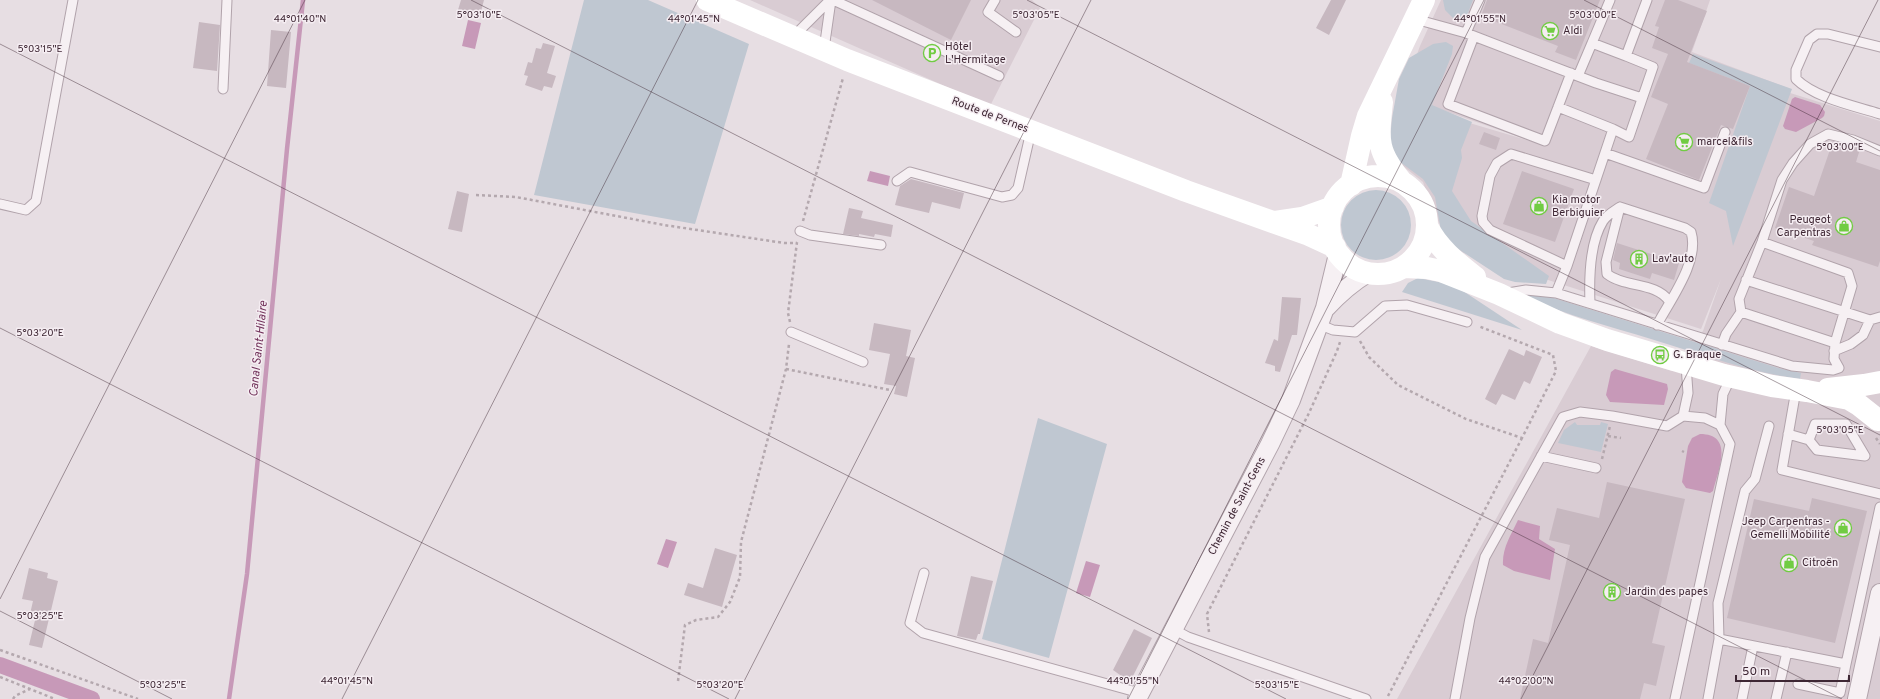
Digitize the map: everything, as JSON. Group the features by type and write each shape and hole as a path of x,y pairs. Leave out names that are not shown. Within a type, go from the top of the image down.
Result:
{"main road":[{"name":"Route de Pernes","path":"707,0 848,60 1186,191 1310,235 1336,250"},
{"path":"1351,185 1368,116 1384,87 1419,9"},
{"path":"1384,87 1380,127 1380,144 1383,156 1402,182 1412,190 1420,201 1426,213 1427,226 1423,246 1411,261 1403,267 1392,272 1380,274 1368,273 1351,266 1336,250 1330,227 1333,207 1340,194 1360,180 1381,177 1402,182"},
{"name":"Route de Pernes","path":"1275,222 1302,218 1333,207"},
{"path":"1427,226 1437,244 1448,255 1499,294"},
{"path":"1403,267 1427,268 1441,271 1499,294 1560,323 1686,363 1772,386 1850,399 1860,405 1879,423"},
{"path":"1802,390 1864,385 1880,382"},
{"path":"1879,423 1877,403 1880,393"}],"street":[{"name":"Chemin de Saint-Gens","path":"1139,696 1270,444 1291,400 1322,316 1336,250"},
{"name":"Chemin de Saint-Gens","path":"1322,316 1340,292 1368,273"},
{"path":"1857,699 1880,593"}],"lane":[{"path":"0,204 26,210 36,200 73,0"},
{"path":"223,89 227,0"},
{"path":"794,36 832,0"},
{"path":"824,50 832,0"},
{"path":"832,0 999,76"},
{"path":"995,0 988,12 1016,32"},
{"path":"1480,0 1448,104 1545,140 1558,107 1592,43 1610,0"},
{"path":"1626,56 1647,0"},
{"path":"1419,9 1470,34 1642,98"},
{"path":"1880,47 1828,34 1817,34 1809,40 1796,70 1796,79 1802,85 1834,100 1880,114"},
{"path":"1558,107 1629,137 1653,67 1592,43"},
{"path":"1556,293 1567,266 1613,129"},
{"path":"897,181 910,172 1002,197 1012,194 1018,188 1031,131"},
{"path":"1605,153 1704,188 1725,132"},
{"path":"1722,345 1726,334 1741,312 1738,299 1762,242 1782,180 1793,163 1810,144 1828,134 1853,140 1880,151"},
{"path":"1567,266 1490,230 1483,222 1482,216 1490,176 1497,162 1511,154 1596,180"},
{"path":"1620,207 1685,228 1691,232 1694,239 1688,266 1678,289 1669,301 1657,325"},
{"path":"1620,207 1606,262 1607,274 1615,281 1660,292 1669,301"},
{"path":"1590,303 1589,284 1594,246 1603,222 1610,214 1620,207"},
{"path":"800,231 810,236 881,245"},
{"path":"1499,294 1526,290 1556,293 1792,366 1825,369 1839,368 1834,358 1834,347 1852,286 1848,273 1762,242"},
{"path":"1746,280 1845,310 1870,320 1880,317"},
{"path":"1322,316 1333,330 1355,332 1385,306 1407,305 1467,322"},
{"path":"1741,312 1834,347 1851,344 1863,335 1870,320"},
{"path":"791,332 863,362"},
{"path":"1683,416 1688,393 1686,363"},
{"path":"1675,699 1730,444 1720,425 1723,394 1731,376"},
{"path":"1802,390 1788,434 1782,470 1880,494"},
{"path":"1455,699 1470,618 1485,557 1563,417 1580,412 1667,426 1683,416 1705,418 1720,425"},
{"path":"1788,434 1809,440 1817,450 1865,456 1846,424 1815,424 1809,440"},
{"path":"1708,699 1720,639 1718,603 1745,491 1755,479 1768,426"},
{"path":"1541,456 1596,468"},
{"path":"1798,684 1840,693 1880,507"},
{"path":"924,573 910,623 923,633 1139,696"},
{"path":"1173,629 1188,637 1366,699"},
{"path":"1720,639 1846,664"},
{"path":"1742,699 1754,646"},
{"path":"1776,699 1787,652"}],"path":[{"path":"678,681 685,625 696,620 718,617 730,602 740,577 741,542 786,369 791,332 788,313 797,243 848,60"},
{"path":"476,195 516,198 664,225 784,243 797,243"},
{"path":"1388,696 1556,371 1553,355 1467,322"},
{"path":"1210,644 1207,614 1309,413 1337,351 1342,331"},
{"path":"1355,332 1369,357 1398,385 1466,419 1522,438"},
{"path":"786,369 890,390"},
{"path":"1596,468 1600,469 1610,424"},
{"path":"1608,436 1621,438"},
{"path":"0,650 138,699"},
{"path":"0,677 55,699"},
{"path":"14,699 15,696 30,689"}],"shaded area":[{"path":"584,0 648,0 749,44 695,224 534,195"},
{"path":"750,0 1032,0 1040,8 990,106"},
{"path":"1441,0 1710,0 1692,52 1788,88 1787,92 1880,121 1880,699 1397,699 1591,346 1672,371 1703,331 1721,279 1701,329 1455,250 1433,212 1423,182 1403,166 1392,134 1402,103 1540,144 1402,96 1420,46"},
{"path":"1443,0 1473,0 1466,18 1458,23 1445,10"},
{"path":"468,20 481,23 475,49 462,46"},
{"path":"1446,42 1453,46 1452,54 1432,105 1472,122 1461,150 1462,158 1452,191 1471,221 1549,276 1546,284 1515,282 1504,279 1446,241 1441,231 1435,197 1423,179 1396,159 1389,149 1392,118 1399,79 1409,58 1433,44"},
{"path":"1693,54 1792,89 1733,246 1726,211 1709,203 1750,86 1689,63"},
{"path":"1795,97 1820,105 1825,112 1822,118 1796,132 1785,129 1783,126 1792,99"},
{"path":"870,171 890,176 888,186 867,181"},
{"path":"1369,190 1383,190 1396,196 1405,205 1409,211 1411,225 1409,239 1401,250 1390,258 1383,260 1369,260 1362,258 1351,250 1343,239 1341,232 1341,218 1343,211 1351,200 1362,192"},
{"path":"1418,278 1454,285 1522,330 1402,292 1408,283"},
{"path":"1528,295 1544,295 1782,369 1801,373 1800,379 1743,367 1588,320 1557,310 1528,297"},
{"path":"1615,369 1667,384 1668,389 1664,405 1610,402 1606,395 1611,372"},
{"path":"1038,418 1107,444 1049,658 982,639"},
{"path":"1575,422 1577,425 1600,425 1601,422 1608,424 1601,452 1558,443 1564,430"},
{"path":"1700,434 1711,436 1718,440 1721,447 1722,455 1720,464 1713,491 1710,493 1686,488 1682,482 1688,446 1692,438"},
{"path":"1518,520 1540,526 1539,539 1555,549 1550,580 1514,571 1503,565 1505,547"},
{"path":"666,539 677,542 668,568 657,564"},
{"path":"1086,561 1100,565 1090,597 1076,593"}],"building":[{"path":"461,0 484,0 480,15 458,10"},
{"path":"872,0 971,0 951,40"},
{"path":"1331,0 1346,0 1329,35 1316,28"},
{"name":"Aldi","path":"1487,0 1600,0 1576,60 1555,52 1558,46 1481,16"},
{"path":"1665,0 1678,0 1707,11 1687,62 1750,86 1733,129 1721,125 1699,180 1646,159 1668,104 1651,97 1668,54 1652,48 1659,27 1655,26"},
{"path":"199,22 220,25 217,71 193,68"},
{"path":"271,30 291,32 286,88 267,86"},
{"path":"543,43 555,46 547,73 556,76 552,88 544,86 542,91 525,85 528,76 524,75 528,62 532,63 536,48 541,49"},
{"path":"1484,132 1500,138 1496,150 1479,144"},
{"path":"1833,141 1860,149 1856,162 1880,170 1880,261 1878,267 1812,245 1814,241 1775,228 1789,187 1814,196"},
{"name":"Kia motor Berbiguier","path":"1522,171 1574,189 1555,242 1503,224"},
{"path":"911,179 964,193 960,209 932,202 929,213 895,205 900,186"},
{"path":"457,191 469,194 462,232 448,229"},
{"path":"849,208 863,211 861,218 893,225 891,237 875,234 874,237 859,234 859,236 843,234"},
{"path":"1617,243 1679,263 1674,280 1652,273 1650,279 1619,269 1620,263 1613,260"},
{"path":"1282,297 1301,298 1297,335 1292,335 1280,372 1275,371 1275,366 1265,363 1274,339 1278,341"},
{"path":"874,323 911,330 906,356 915,358 907,397 894,394 896,386 884,384 890,354 869,350"},
{"path":"1509,349 1524,356 1526,350 1542,357 1530,384 1524,381 1515,400 1502,394 1496,405 1485,399"},
{"name":"Jardin des papes","path":"1607,482 1685,499 1652,643 1665,646 1656,686 1644,683 1640,699 1520,699 1533,639 1548,643 1570,545 1549,540 1557,508 1599,518"},
{"path":"1812,498 1867,511 1835,643 1727,618 1754,499 1809,511"},
{"path":"715,548 737,555 722,607 684,595 688,583 703,588"},
{"path":"29,568 48,573 47,578 58,581 42,648 29,645 36,616 30,614 33,601 22,599"},
{"path":"971,576 993,581 980,634 978,634 976,640 957,636"},
{"path":"1134,629 1152,638 1130,682 1113,670"}],"waterway":[{"name":"Canal Saint-Hilaire","path":"229,699 247,574 287,149 303,0"},
{"path":"0,665 92,699"}],"place":[{"name":"Aldi","path":"1550,31"},
{"name":"Hôtel L'Hermitage","path":"932,53"},
{"name":"marcel&fils","path":"1684,142"},
{"name":"Kia motor Berbiguier","path":"1539,206"},
{"name":"Peugeot Carpentras","path":"1844,226"},
{"name":"Lav'auto","path":"1639,259"},
{"name":"G. Braque","path":"1660,355"},
{"name":"Jeep Carpentras - Gemelli Mobilité","path":"1843,528"},
{"name":"Citroën","path":"1789,563"},
{"name":"Jardin des papes","path":"1612,592"}]}
